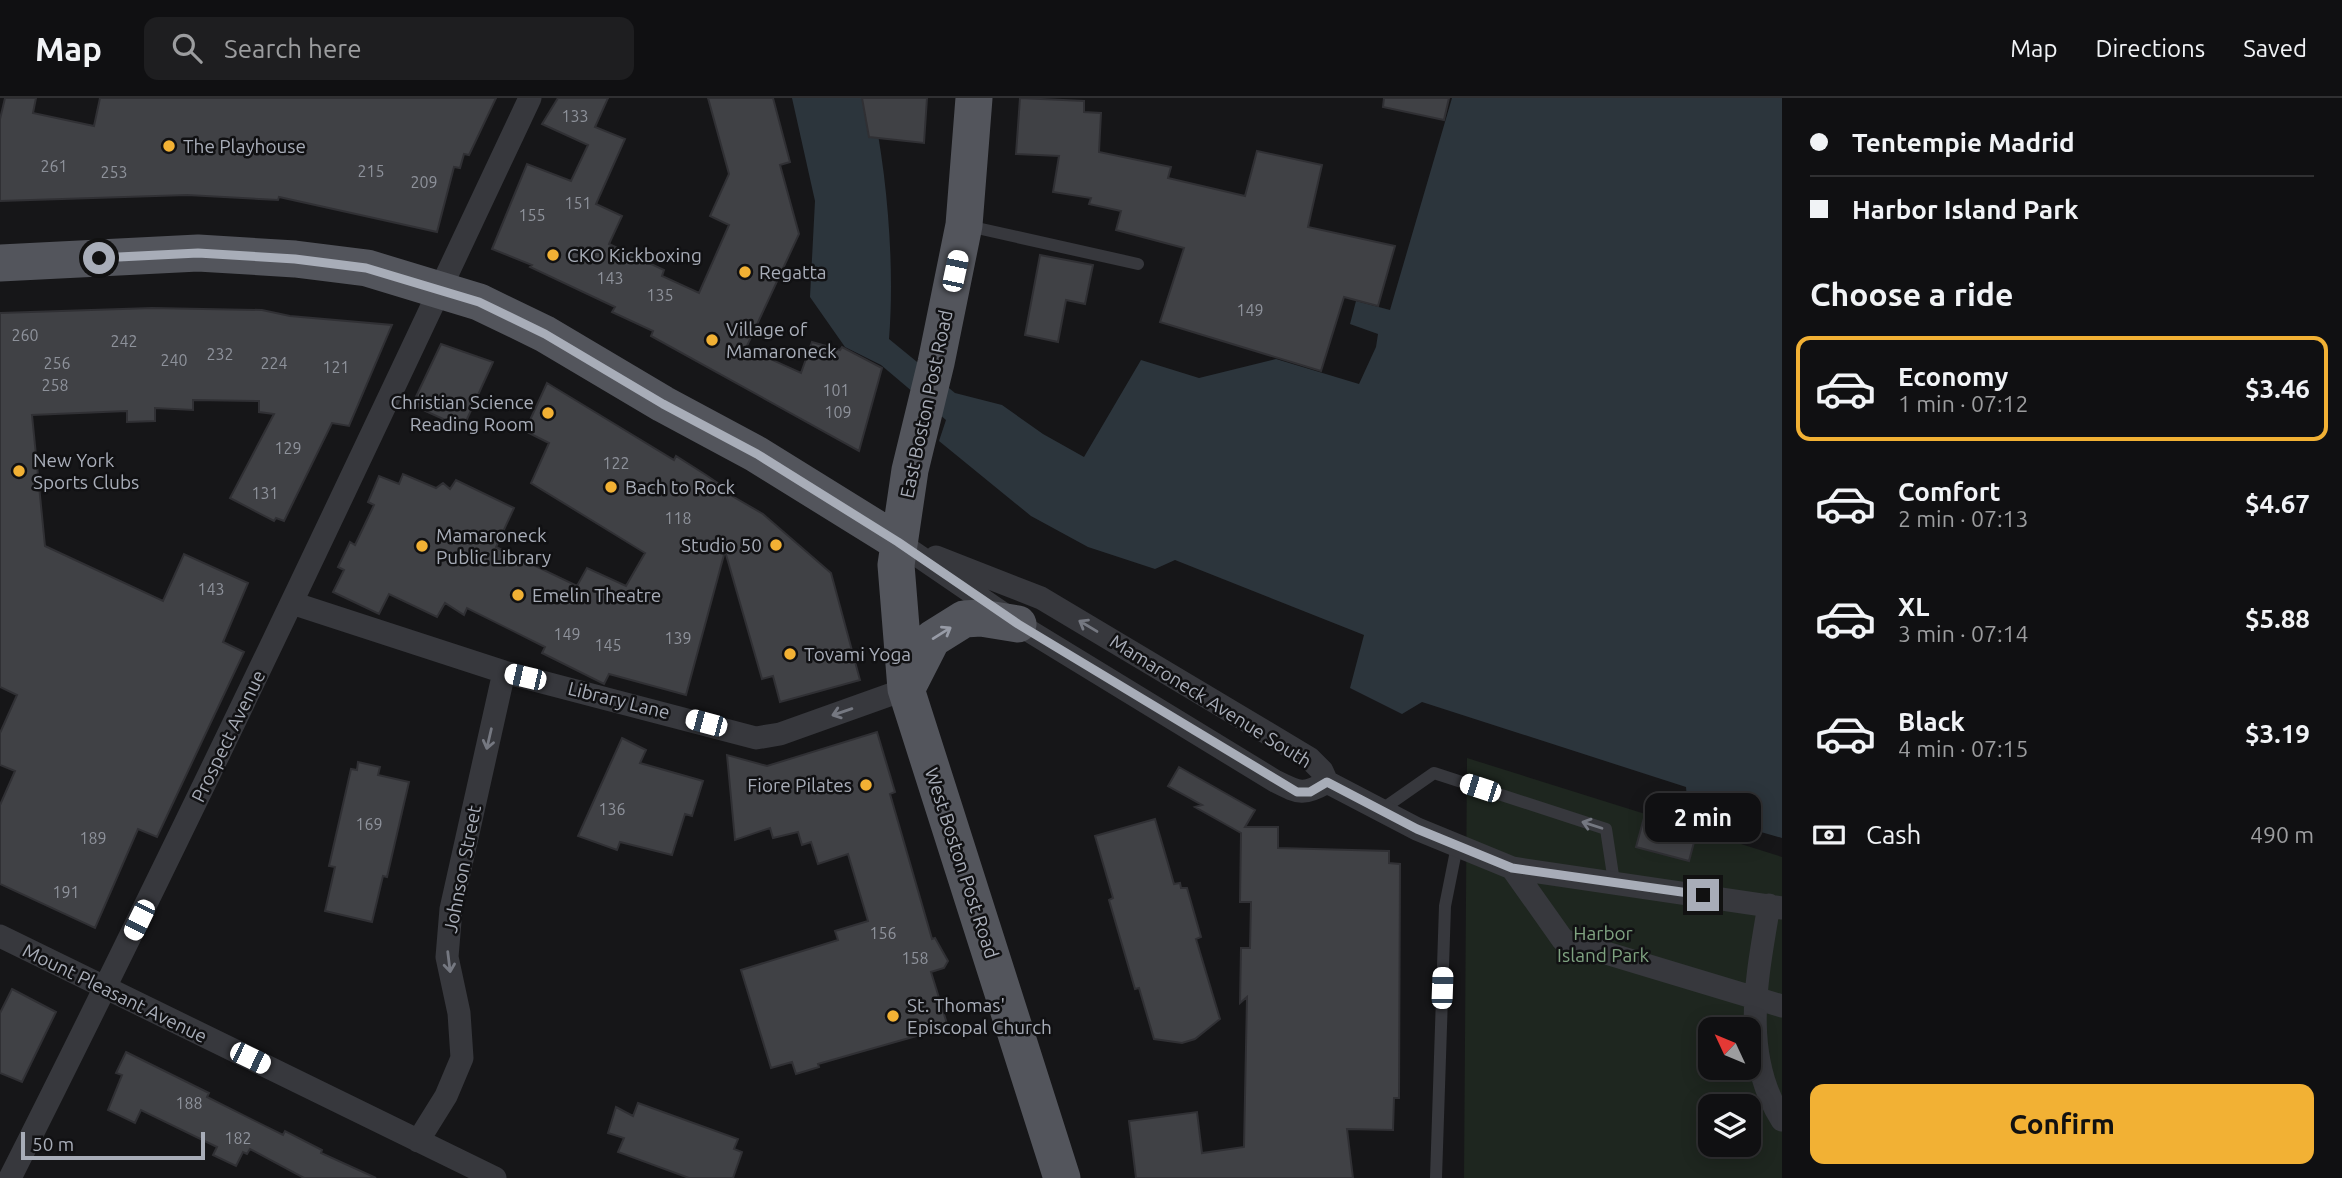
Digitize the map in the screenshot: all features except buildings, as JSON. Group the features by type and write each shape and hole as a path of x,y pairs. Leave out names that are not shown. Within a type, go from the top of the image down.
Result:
{"main road":[{"name":"East Boston Post Road","path":"898,542 919,430 936,363 964,225 974,98"},
{"path":"0,263 198,253 295,259 366,268 479,302 545,334 663,404 757,454 898,542"},
{"name":"West Boston Post Road","path":"898,542 896,565 906,689 1062,1178"},
{"path":"906,689 932,639 964,619 981,618 1018,624"}],"street":[{"name":"Prospect Avenue","path":"10,1178 106,988 292,603 530,98"},
{"name":"Mamaroneck Avenue South","path":"898,542 1041,598 1310,758 1322,771 1327,782 1310,792 1297,792 1275,781 1018,624 898,542"},
{"name":"Library Lane","path":"292,603 504,672 756,737 780,734 906,689"},
{"name":"Johnson Street","path":"418,1141 446,1096 462,1058 459,1013 447,957 451,909 504,672"},
{"path":"1327,782 1457,846 1512,868 1775,907 1755,1000 1756,1054 1768,1097 1782,1120"},
{"path":"1512,868 1563,940 1782,1006"},
{"name":"Mount Pleasant Avenue","path":"0,936 495,1178"}],"lane":[{"path":"964,225 1138,264"},
{"path":"1381,810 1434,773 1606,829 1614,883"},
{"path":"1436,1178 1445,906 1457,846"}],"green space":[{"name":"Harbor Island Park","path":"1467,758 1782,857 1782,1178 1464,1178"}],"shaded area":[{"path":"792,98 871,98 888,218 891,280 889,339 955,393 1002,405 1043,434 1084,457 1141,360 1199,378 1276,359 1359,384 1376,347 1378,334 1350,324 1356,301 1390,310 1452,98 1782,98 1782,838 1688,811 1686,787 1422,702 1402,714 1350,688 1364,635 1175,560 1155,569 1088,547 1031,516 939,441 946,420 881,365 845,347 810,297 815,201"}],"place":[{"name":"The Playhouse","path":"169,146"},
{"name":"CKO Kickboxing","path":"553,255"},
{"name":"Regatta","path":"745,272"},
{"name":"Village of Mamaroneck","path":"712,340"},
{"name":"Christian Science Reading Room","path":"548,413"},
{"name":"New York Sports Clubs","path":"19,471"},
{"name":"Bach to Rock","path":"611,487"},
{"name":"Studio 50","path":"776,545"},
{"name":"Mamaroneck Public Library","path":"422,546"},
{"name":"Emelin Theatre","path":"518,595"},
{"name":"Tovami Yoga","path":"790,654"},
{"name":"Fiore Pilates","path":"866,785"},
{"name":"St. Thomas' Episcopal Church","path":"893,1016"}],"route":[{"path":"99,258 198,253 295,259 366,268 479,302 545,334 663,404 757,454 898,542 1018,624 1297,792 1310,792 1327,782 1417,829 1512,868 1703,895"}]}
